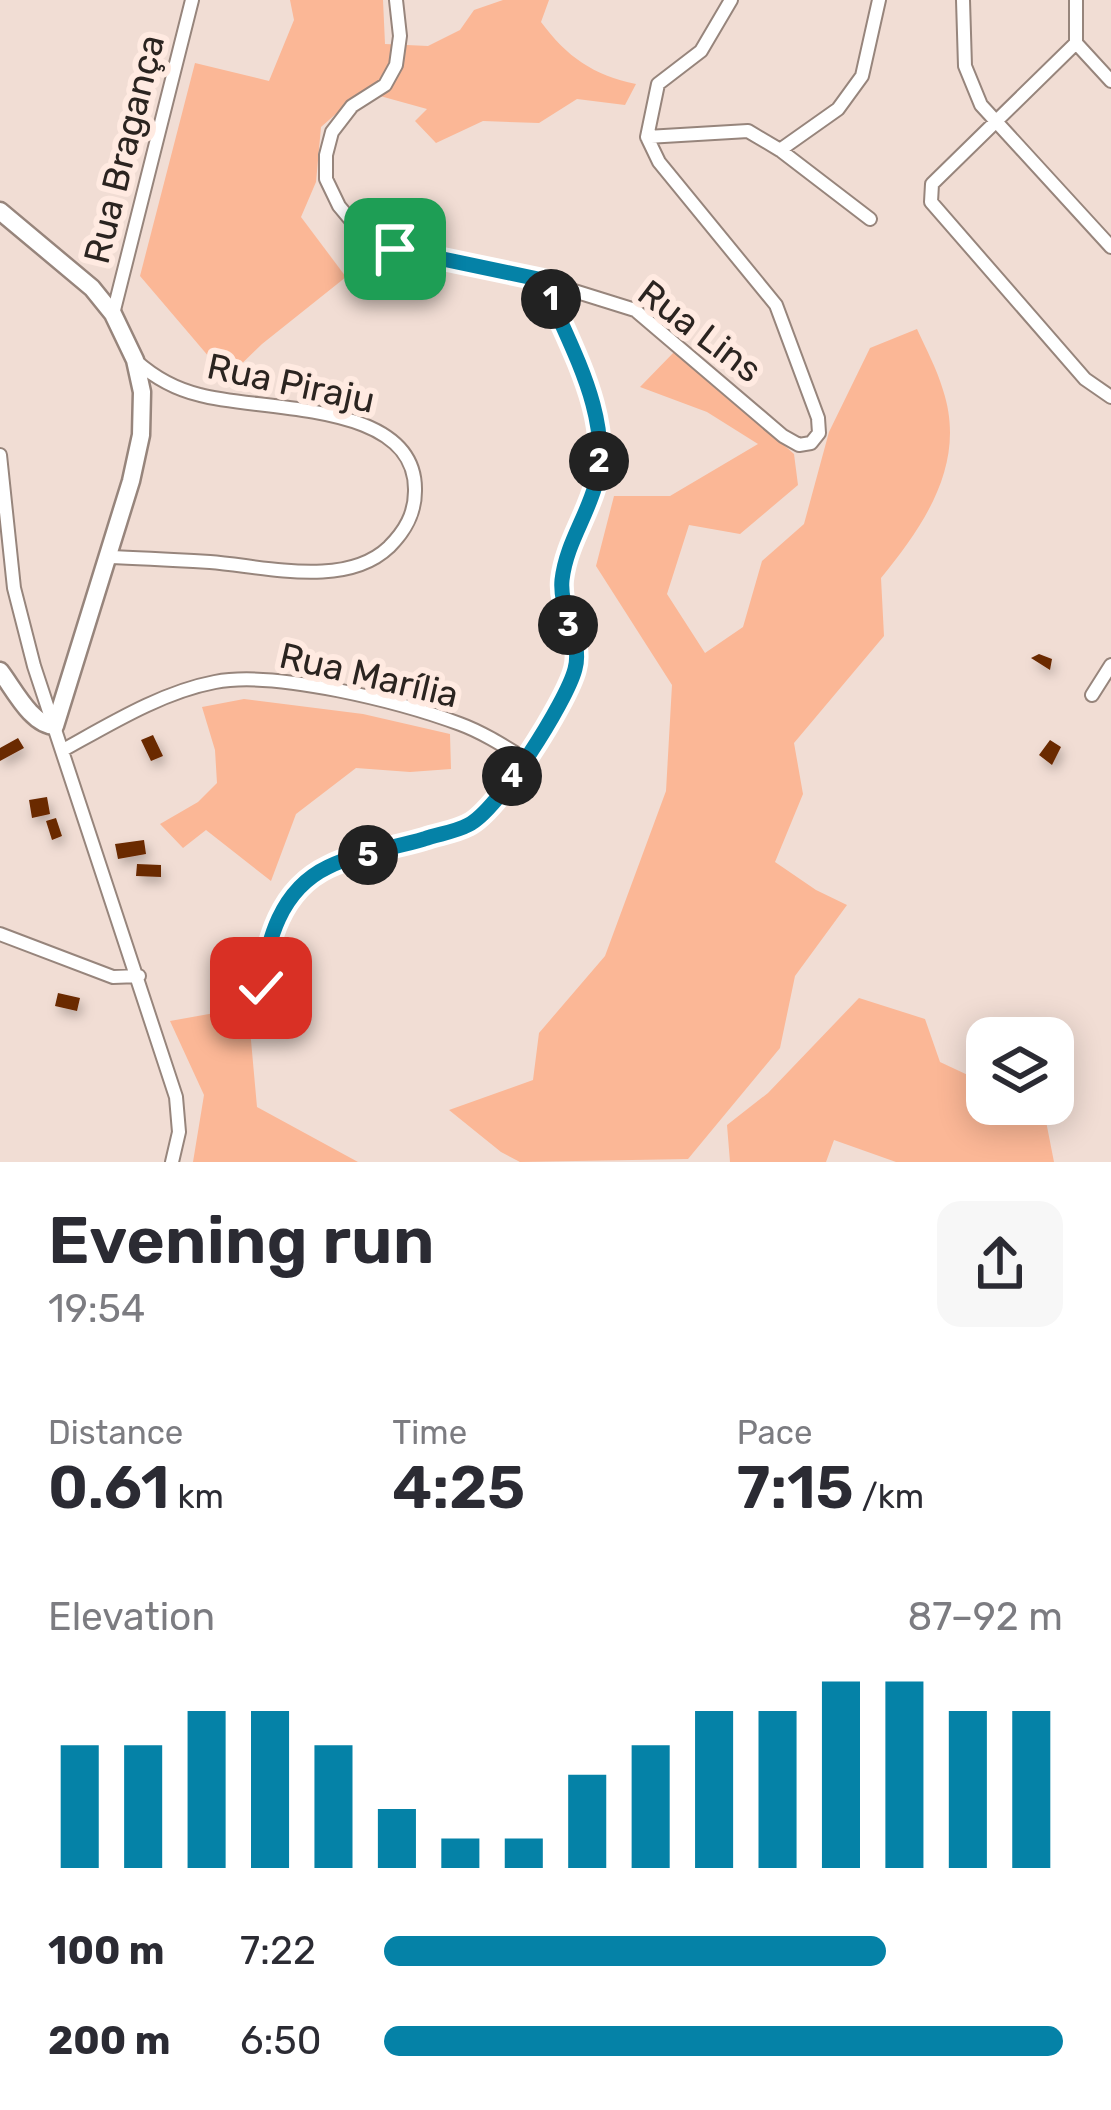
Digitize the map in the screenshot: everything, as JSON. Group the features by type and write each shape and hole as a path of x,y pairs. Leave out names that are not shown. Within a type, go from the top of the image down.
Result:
{"street":[{"name":"Rua Bragança","path":"113,314 192,0"},
{"name":"Rua Lins","path":"396,0 400,35 396,65 385,85 352,106 332,132 326,154 326,179 339,206 359,230 395,249 543,280 635,310 783,436 799,445 811,443 819,433 818,418 800,376 793,340 776,305 658,162 647,137"},
{"path":"730,0 701,52 658,84 647,137 748,131 870,218"},
{"path":"780,150 838,109 862,76 879,0"},
{"path":"963,0 965,66 981,105 1111,247"},
{"path":"1076,0 1076,44 1111,81"},
{"path":"1076,44 932,184 931,202 1084,379 1111,397"},
{"path":"0,211 92,288 113,314 135,360 142,392 141,436 55,726"},
{"path":"261,988 267,940 289,900 326,867 471,824 492,805 525,759 575,671 577,653 564,615 562,581 574,529 595,487 601,446 592,405 543,280"},
{"name":"Rua Piraju","path":"109,556 332,569 383,553 404,532 415,504 416,477 405,451 384,431 356,420 206,397 153,376 135,360"},
{"path":"0,455 14,588 34,666 176,1097 179,1132 172,1162"},
{"path":"1092,695 1111,665"},
{"path":"0,671 35,717 45,726 55,726"},
{"name":"Rua Marília","path":"64,749 158,701 215,682 263,680 420,711 463,725 525,759"},
{"path":"0,934 113,977 139,976"}],"shaded area":[{"path":"290,0 383,0 385,44 428,46 460,30 474,10 503,0 549,0 541,22 561,45 594,70 636,84 625,105 577,99 539,123 483,121 436,143 415,121 427,109 362,91 321,127 316,182 301,217 346,277 227,378 140,276 195,63 269,81 294,20"},
{"path":"917,329 941,382 949,417 946,467 926,514 881,578 884,636 794,743 803,794 775,862 847,905 795,976 780,1048 688,1159 520,1162 449,1110 533,1080 539,1033 605,956 666,791 672,685 596,566 614,496 670,496 758,444 707,412 640,387 676,350 794,454 798,485 740,534 689,525 667,594 705,653 743,627 762,561 804,524 829,432 870,348"},
{"path":"244,699 363,714 450,734 451,769 356,768 296,814 271,881 206,830 183,848 160,824 198,802 217,783 215,750 202,707"},
{"path":"859,998 925,1019 940,1062 966,1074 966,1125 1047,1125 1054,1162 896,1162 834,1140 826,1162 730,1162 727,1125 768,1093"},
{"path":"248,1007 257,1107 358,1162 193,1162 204,1095 170,1021"}],"building":[{"path":"1039,654 1052,659 1050,670 1031,658"},
{"path":"153,735 163,756 151,761 141,740"},
{"path":"18,738 24,748 0,761 0,748"},
{"path":"1050,740 1061,747 1052,765 1039,755"},
{"path":"47,797 50,814 32,818 29,800"},
{"path":"56,818 62,836 52,840 46,821"},
{"path":"144,840 146,854 118,859 115,844"},
{"path":"137,864 161,865 161,877 136,876"},
{"path":"58,993 80,998 77,1011 55,1006"}],"route":[{"path":"261,988 267,940 289,900 326,867 471,824 492,805 525,759 575,671 577,653 564,615 562,581 574,529 595,487 601,446 592,405 543,280 395,249"}]}
